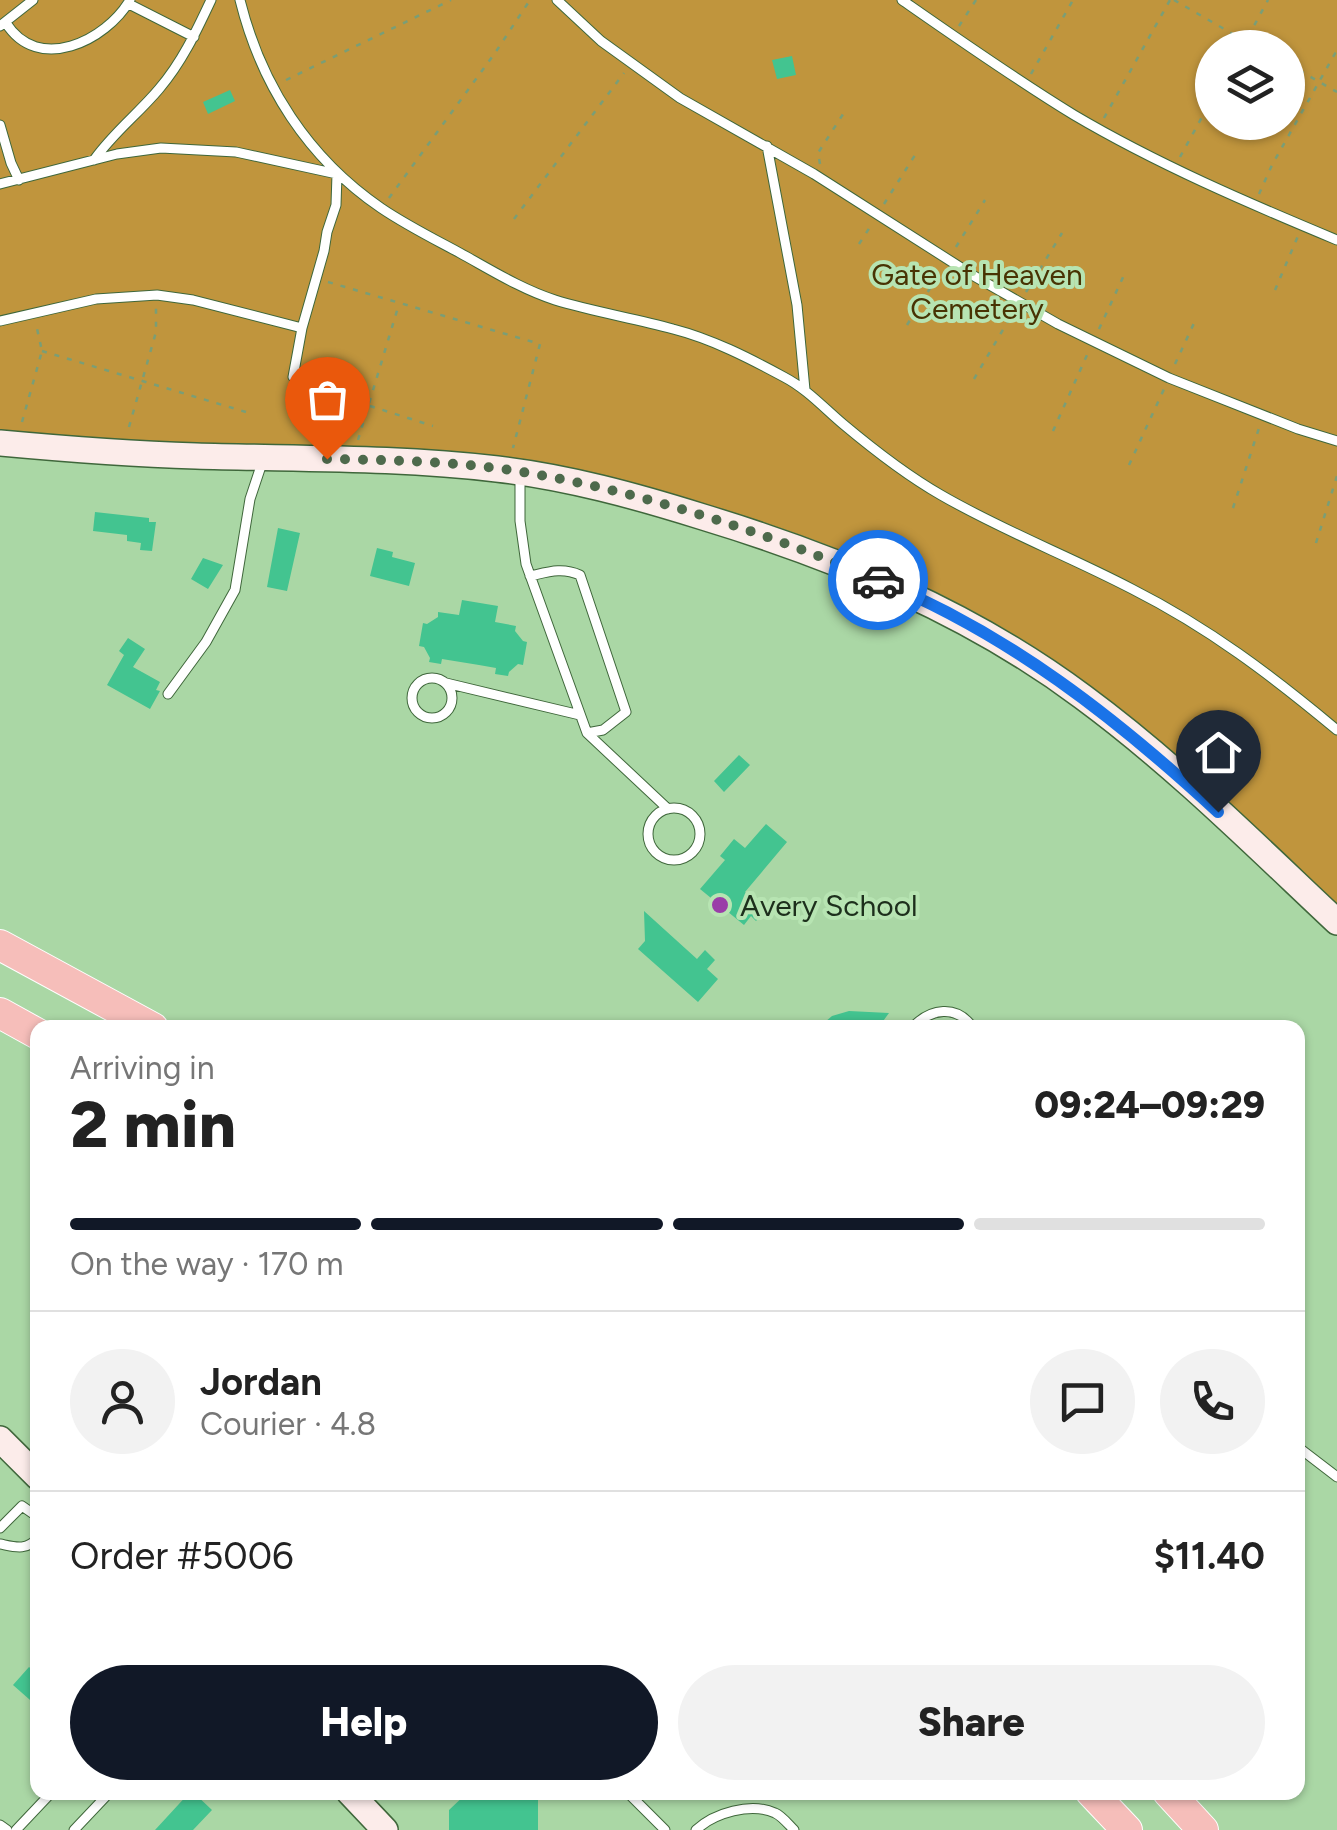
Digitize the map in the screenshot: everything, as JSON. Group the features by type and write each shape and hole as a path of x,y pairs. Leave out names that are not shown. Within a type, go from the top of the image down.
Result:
{"highway":[{"path":"0,945 138,1020"},
{"path":"0,1013 30,1030"},
{"path":"1099,1800 1127,1830"},
{"path":"1175,1800 1203,1830"}],"main road":[{"path":"0,442 134,454 444,463 516,460 808,550 956,617 1082,696 1145,745 1337,922"},
{"path":"0,1439 30,1469"},
{"path":"356,1800 386,1830"}],"lane":[{"path":"32,0 3,24 23,42 39,48 75,45 107,28 130,2 194,37"},
{"path":"94,160 178,66 211,0"},
{"path":"240,0 248,34 287,114 338,174 382,208 516,284 554,300 675,329 787,378 908,474 985,520 1172,610 1256,664 1337,730"},
{"path":"557,0 601,41 680,98 824,180 974,276 1058,324 1168,378 1337,441"},
{"path":"902,0 1098,128 1174,168 1337,240"},
{"path":"0,125 18,180"},
{"path":"767,146 797,305 805,390"},
{"path":"0,184 161,148 236,152 338,174"},
{"path":"293,377 302,328 336,206 338,174"},
{"path":"0,320 96,299 157,295 302,328"},
{"path":"168,694 206,642 235,590 250,499 264,458"},
{"path":"516,460 526,564 587,733 668,809 684,810 696,821 698,845 678,860 661,856 650,843 654,818 668,809"},
{"path":"530,576 559,570 580,575 626,712 603,730 587,733"},
{"path":"446,683 452,694 451,708 434,719 421,716 413,705 413,692 427,678 580,715"},
{"path":"922,1020 931,1012 948,1010 968,1020"},
{"path":"1305,1452 1337,1477"},
{"path":"0,1528 22,1506 30,1512"},
{"path":"0,1544 30,1546"},
{"path":"16,1830 44,1800"},
{"path":"74,1830 102,1800"},
{"path":"635,1800 665,1830"},
{"path":"696,1830 706,1821 750,1808 778,1813 794,1830"},
{"path":"0,1824 7,1830"}],"path":[{"path":"272,87 451,0"},
{"path":"382,208 530,0"},
{"path":"953,36 976,0"},
{"path":"1024,83 1073,0"},
{"path":"1098,128 1172,0 1226,30"},
{"path":"1252,30 1268,0"},
{"path":"1255,205 1272,165 1337,50"},
{"path":"514,220 631,64"},
{"path":"1305,74 1337,92"},
{"path":"824,180 818,154 848,108"},
{"path":"1174,168 1195,130"},
{"path":"859,244 915,155"},
{"path":"1275,290 1303,226"},
{"path":"317,278 540,344 516,460"},
{"path":"129,427 156,332 157,295"},
{"path":"358,440 399,302"},
{"path":"22,422 42,352 33,313"},
{"path":"1129,466 1194,321"},
{"path":"42,352 246,412"},
{"path":"368,406 433,426"},
{"path":"1233,508 1263,415"},
{"path":"1316,543 1337,476"}],"green space":[{"name":"Gate of Heaven Cemetery","path":"0,0 1337,0 1337,906 1157,742 1039,650 988,619 826,544 713,506 598,475 0,433"}],"building":[{"path":"792,56 796,75 777,79 772,60"},
{"path":"230,90 235,101 208,114 203,102"},
{"path":"95,512 156,522 152,551 140,550 141,543 127,541 127,535 93,531"},
{"path":"278,528 300,533 287,591 267,587"},
{"path":"377,548 415,563 409,586 370,576"},
{"path":"203,558 223,565 208,589 191,579"},
{"path":"462,600 498,606 495,622 516,626 515,631 527,642 523,665 518,664 508,676 495,674 496,668 442,659 441,664 429,662 424,647 419,646 423,623 438,617 438,612 459,615"},
{"path":"128,638 145,649 133,667 160,682 156,690 160,691 150,709 107,685 124,655 119,651"},
{"path":"739,755 750,765 724,792 714,781"},
{"path":"766,824 787,842 745,892 766,910 756,921 751,916 744,925 700,889 725,860 720,856 734,839 745,848"},
{"path":"644,911 697,959 705,950 715,960 707,969 718,979 698,1002 638,949 645,941"},
{"path":"849,1011 889,1013 884,1020 827,1020"},
{"path":"29,1667 30,1668 30,1700 13,1685"},
{"path":"183,1800 201,1800 212,1810 193,1830 155,1830"},
{"path":"460,1800 538,1800 538,1830 449,1830 449,1810"}],"way so far":[{"path":"327,459 444,463 558,478 743,529 808,550 878,580"}],"place":[{"name":"Avery School","path":"720,905"}],"route":[{"path":"878,580 956,617 1028,659 1145,745 1218,812"}]}
